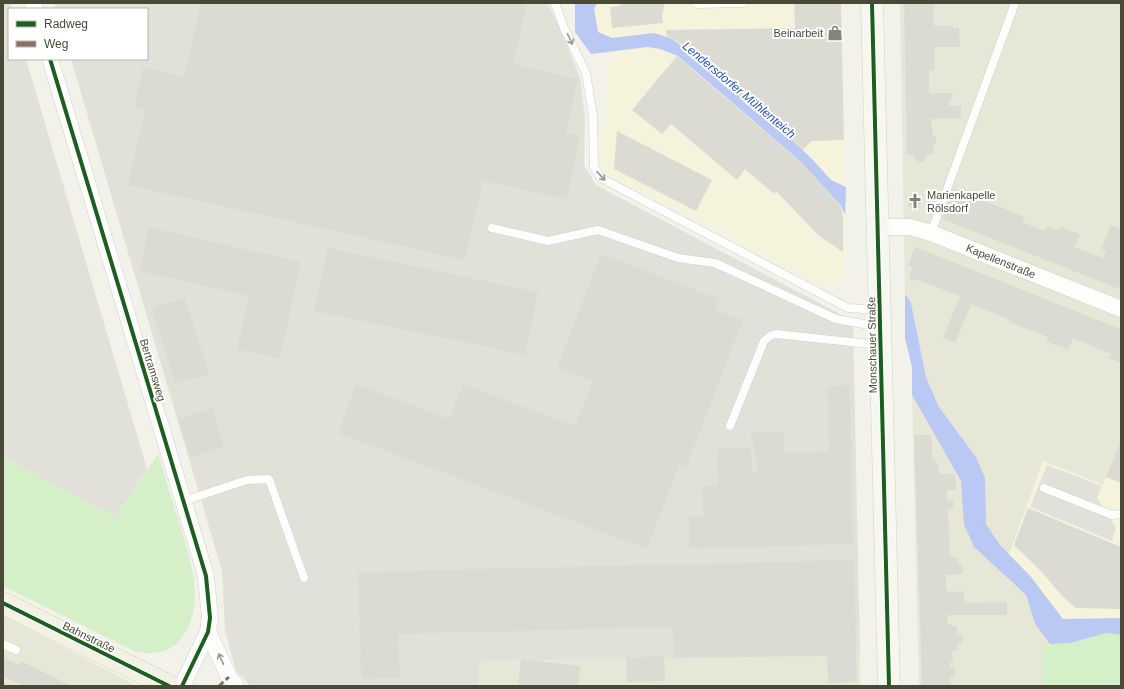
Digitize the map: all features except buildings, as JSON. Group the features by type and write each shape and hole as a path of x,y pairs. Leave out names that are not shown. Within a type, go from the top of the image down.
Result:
{"main road":[{"name":"Bahnstraße","path":"3,603 171,686"}],"street":[{"name":"Monschauer Straße","path":"872,3 888,686"},
{"name":"Bertramsweg","path":"50,60 206,576 210,618 208,632 171,686"},
{"name":"Kapellenstraße","path":"878,227 910,227 931,233 1121,309"},
{"path":"208,632 229,677 236,686"}],"lane":[{"path":"555,3 564,28 586,73 593,116 594,167 602,178 848,308 880,327"},
{"path":"697,4 743,3"},
{"path":"931,233 1015,3"},
{"path":"492,228 548,241 598,230 678,258 715,263 836,319 880,327"},
{"path":"730,426 764,341 770,336 776,334 880,327"},
{"path":"184,501 248,480 269,479 304,578"},
{"path":"1044,488 1112,515 1121,514"},
{"path":"3,644 16,650"}],"shaded area":[{"path":"3,3 10,3 12,8 8,8 8,60 26,60 147,469 116,517 3,457"},
{"path":"54,3 548,4 561,30 580,78 585,118 584,165 596,185 853,321 860,655 480,661 478,686 251,686 236,671 225,631 222,571 71,60 148,60 148,8 56,8"},
{"path":"597,3 842,3 846,187 831,180 811,158 778,127 654,33 612,38 598,32 594,9"},
{"path":"900,3 1121,3 1121,440 1103,485 1043,461 1009,555 1000,545 986,524 976,457 939,407 926,377 911,303 905,294"},
{"path":"648,47 660,49 677,56 801,162 841,206 845,215 845,275 830,289 605,173 600,164 610,52"},
{"path":"912,395 961,481 963,501 974,547 1026,595 1035,624 1050,644 1042,649 1042,686 919,686"},
{"path":"1121,440 1121,618 1063,619 1031,577 1009,555 1043,461 1103,485"},
{"path":"1047,465 1102,486 1097,498 1116,528 1112,541 1030,507"},
{"path":"3,615 137,686 3,686"},
{"path":"860,655 860,686 478,686 480,661"}],"green space":[{"path":"158,454 187,548 194,580 195,595 193,611 189,625 181,639 176,644 171,648 154,653 134,651 3,586 3,457 116,517"},
{"path":"1106,633 1121,635 1121,686 1042,686 1042,649 1050,644 1071,643"}],"water":[{"path":"575,3 597,3 594,9 598,32 612,38 654,33 670,38 682,46 735,93 778,127 811,158 831,180 846,187 845,215 841,206 801,162 678,56 660,49 648,47 591,54 575,32"},
{"path":"905,294 911,303 926,377 939,407 976,457 985,478 986,524 1000,545 1031,577 1063,619 1121,618 1121,635 1106,633 1071,643 1050,644 1035,624 1026,595 974,547 964,524 961,481 912,395 912,367 905,338"}],"marked path":[{"path":"219,686 229,677"}],"cycle path":[{"path":"872,3 889,686"},
{"path":"50,60 206,576 210,618 208,632 182,686"},
{"path":"3,603 169,686"}],"place":[{"name":"Beinarbeit","path":"835,33"},
{"name":"Marienkapelle Rölsdorf","path":"915,201"}],"water label":[{"name":"Lendersdorfer Mühlenteich","path":"739,90"}]}
